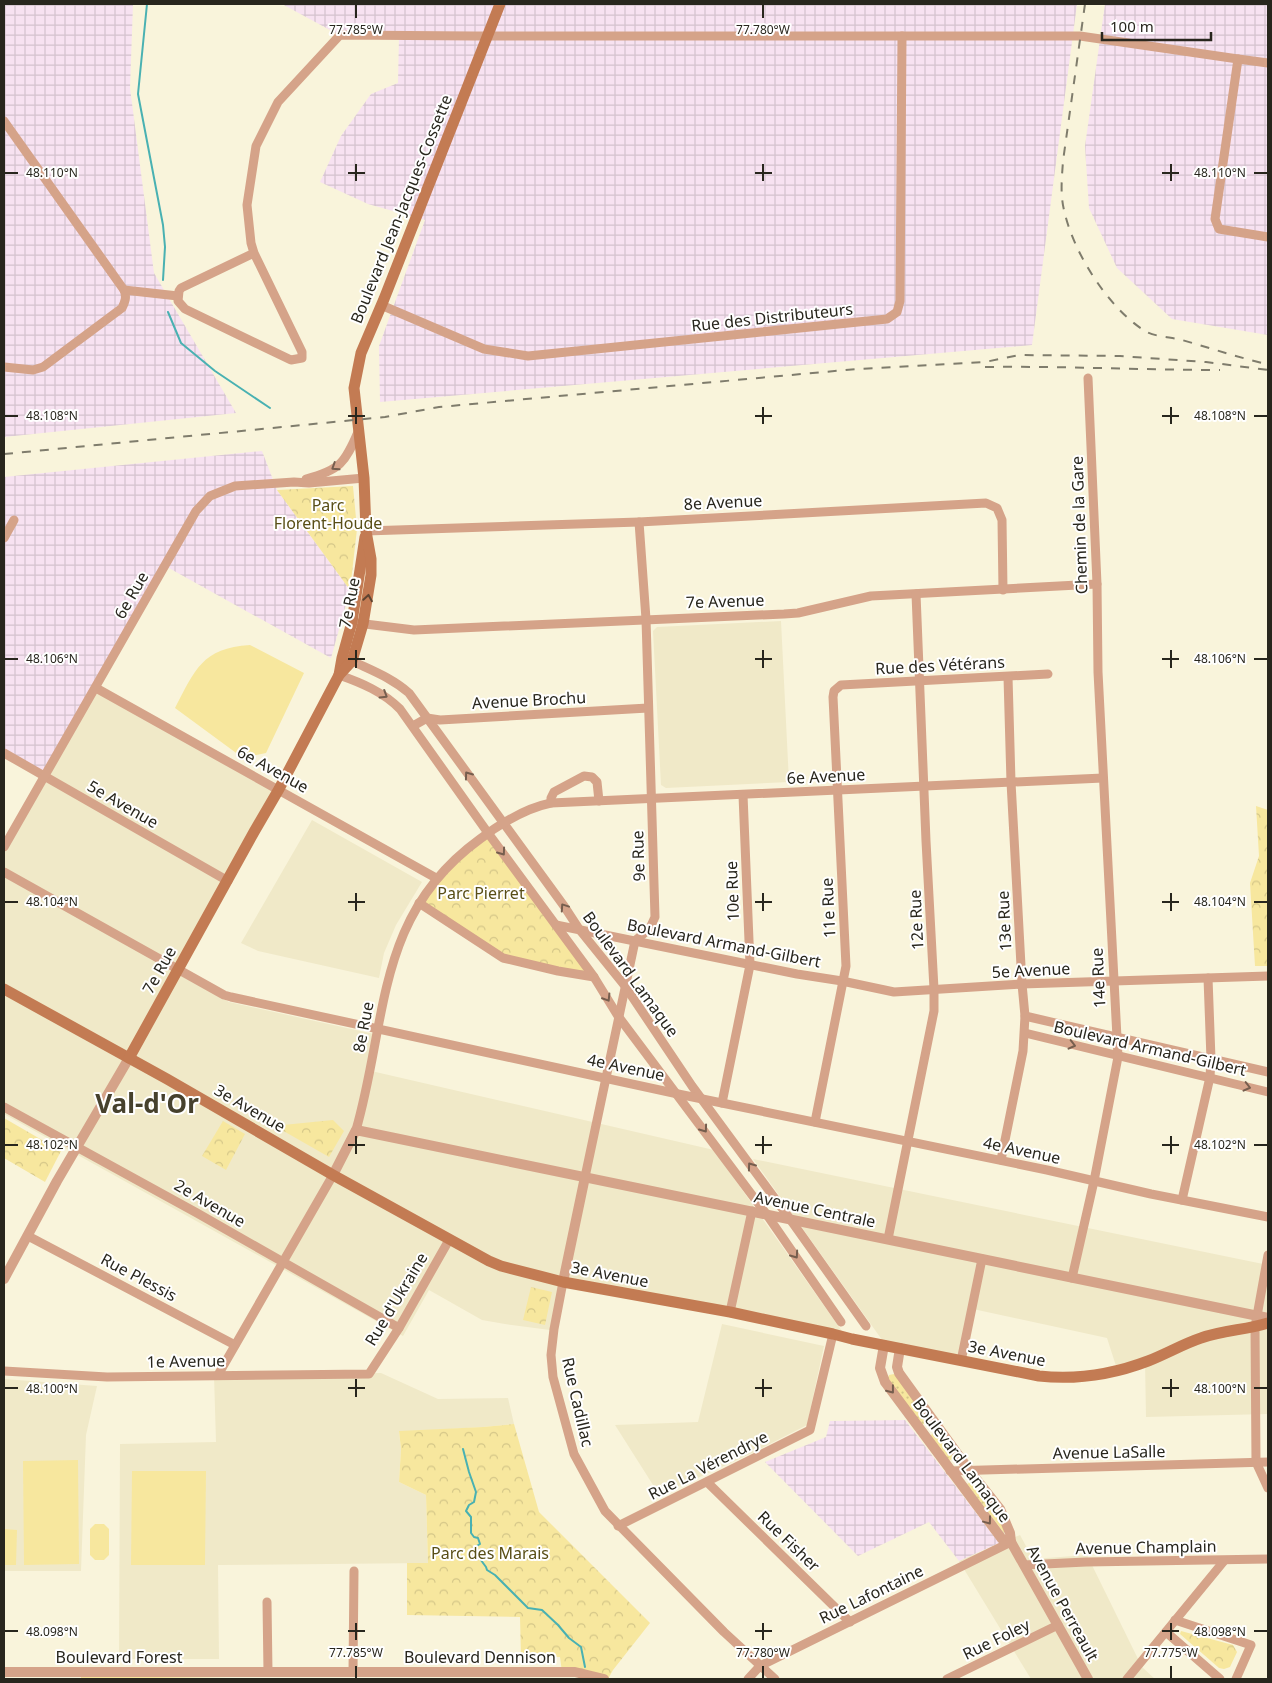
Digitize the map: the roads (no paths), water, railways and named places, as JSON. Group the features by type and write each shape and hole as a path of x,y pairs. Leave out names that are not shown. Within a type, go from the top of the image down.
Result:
{"main road":[{"name":"Boulevard Jean-Jacques-Cossette","path":"358,432 354,388 361,353 500,4"},
{"name":"7e Rue","path":"129,1058 279,790 339,675 352,661 358,623 371,575 371,559 366,531 364,478 358,432"},
{"name":"7e Rue","path":"339,675 342,658 358,623"},
{"name":"3e Avenue","path":"4,989 449,1240 501,1266 563,1282 730,1312 1040,1376 1067,1378 1117,1370 1148,1360 1202,1337 1228,1331 1256,1321 1268,1323"}],"street":[{"path":"254,254 181,288 178,301 185,309 291,360 302,358 302,352 254,254 247,205 256,146 278,102 340,35 1080,36 1268,63"},
{"name":"Rue des Distributeurs","path":"381,305 484,349 528,356 887,319 897,312 900,301 902,36"},
{"path":"1238,59 1216,219 1218,229 1268,237"},
{"path":"4,121 124,290 126,296 122,308 43,367 33,370 4,367"},
{"path":"124,290 178,296"},
{"name":"Chemin de la Gare","path":"1088,378 1097,584 1098,672"},
{"path":"294,482 321,475 341,464 349,454 358,432"},
{"name":"6e Rue","path":"4,846 196,511 210,496 235,486 364,478"},
{"name":"8e Avenue","path":"366,531 639,522 986,503 997,508 1002,520 1003,590"},
{"path":"4,538 14,520"},
{"name":"9e Rue","path":"635,941 650,928 654,917 646,619 639,522"},
{"name":"7e Avenue","path":"358,623 414,630 798,613 871,596 1097,584"},
{"name":"12e Rue","path":"888,1240 934,1011 916,594"},
{"name":"Boulevard Lamaque","path":"352,661 397,683 409,693 579,929 625,986 703,1099 866,1326"},
{"name":"14e Rue","path":"1072,1278 1094,1182 1118,1057 1098,672"},
{"name":"Rue des Vétérans","path":"834,691 841,685 1048,674"},
{"name":"Boulevard Lamaque","path":"339,675 377,691 391,700 400,709 594,977 618,1016 767,1214 841,1322"},
{"name":"13e Rue","path":"1001,1160 1025,1033 1011,782 1008,677"},
{"name":"6e Avenue","path":"96,688 436,878"},
{"name":"11e Rue","path":"815,1122 846,966 832,697 834,691"},
{"name":"Avenue Brochu","path":"427,718 440,720 648,708"},
{"path":"413,726 427,718"},
{"name":"5e Avenue","path":"4,753 228,881"},
{"name":"8e Rue","path":"218,1375 333,1175 356,1130 364,1101 377,1028 393,959 401,938 419,903 436,878 464,850 504,824 540,805 551,803 554,792 584,776 592,777 597,782 599,801"},
{"name":"6e Avenue","path":"551,803 1103,778"},
{"name":"10e Rue","path":"722,1103 750,964 743,795"},
{"name":"4e Avenue","path":"4,872 178,970 232,998 678,1094 1001,1160 1094,1182 1268,1217"},
{"path":"419,903 502,958 594,977"},
{"name":"Boulevard Armand-Gilbert","path":"556,925 886,991"},
{"path":"585,1177 635,941"},
{"name":"5e Avenue","path":"886,991 1114,980 1268,976"},
{"path":"1182,1200 1210,1077 1208,978"},
{"name":"Boulevard Armand-Gilbert","path":"1025,1016 1268,1072"},
{"name":"Boulevard Armand-Gilbert","path":"1025,1033 1268,1092"},
{"name":"7e Rue","path":"4,1279 76,1148 129,1058"},
{"name":"2e Avenue","path":"4,1107 198,1213 399,1328"},
{"name":"Avenue Centrale","path":"356,1130 1072,1278 1256,1321 1268,1318"},
{"name":"Rue Cadillac","path":"585,1177 554,1329 551,1355 553,1377 574,1454 605,1511 618,1526 724,1632 775,1679"},
{"path":"730,1312 752,1211"},
{"name":"Rue Plessis","path":"28,1236 235,1346"},
{"name":"Rue d'Ukraine","path":"369,1374 399,1328 449,1240"},
{"path":"1268,1255 1256,1321 1256,1462 1268,1488"},
{"path":"961,1361 982,1259"},
{"path":"834,1311 849,1303"},
{"name":"Rue La Vérendrye","path":"618,1526 810,1430 833,1334"},
{"name":"Boulevard Lamaque","path":"884,1345 880,1368 885,1382 1002,1539 1011,1542 1010,1533 1000,1509 969,1470 899,1373 897,1367 900,1348"},
{"name":"1e Avenue","path":"4,1371 107,1377 369,1374"},
{"name":"Avenue LaSalle","path":"950,1471 1268,1462"},
{"name":"Rue Fisher","path":"707,1482 850,1622"},
{"name":"Avenue Perreault","path":"1011,1542 1088,1679"},
{"name":"Rue Lafontaine","path":"748,1679 760,1666 1011,1542"},
{"name":"Avenue Champlain","path":"1024,1565 1268,1559"},
{"path":"1127,1679 1224,1561"},
{"path":"353,1672 354,1571"},
{"path":"267,1602 268,1672"},
{"path":"1175,1620 1251,1644 1236,1679"},
{"name":"Rue Foley","path":"947,1679 1058,1625"},
{"path":"1166,1632 1220,1679"},
{"name":"Boulevard Forest","path":"4,1672 235,1676"},
{"name":"Boulevard Dennison","path":"235,1676 268,1672 517,1676 575,1672 604,1679"}],"waterway":[{"path":"147,4 138,94 163,225 165,247 163,280"},
{"path":"168,312 181,343 215,371 270,408"},
{"path":"463,1449 476,1492 474,1502 469,1505 466,1511 471,1517 471,1533 474,1537 478,1538 480,1544 475,1547 475,1552 487,1570 495,1575 528,1608 542,1610 569,1638 581,1647 585,1667"}],"railway":[{"path":"1085,4 1063,161 1062,185 1063,204 1069,226 1084,261 1105,294 1131,321 1145,331 1153,335 1182,340 1266,364"},
{"path":"4,454 385,417 439,407 857,369 985,362 1019,355 1120,356 1206,362 1268,370"},
{"path":"985,367 1220,370"}],"district":[{"name":"Val-d'Or","path":"147,1104"}],"park label":[{"name":"Parc Florent-Houde","path":"328,514"},
{"name":"Parc Pierret","path":"481,893"},
{"name":"Parc des Marais","path":"490,1553"}]}
